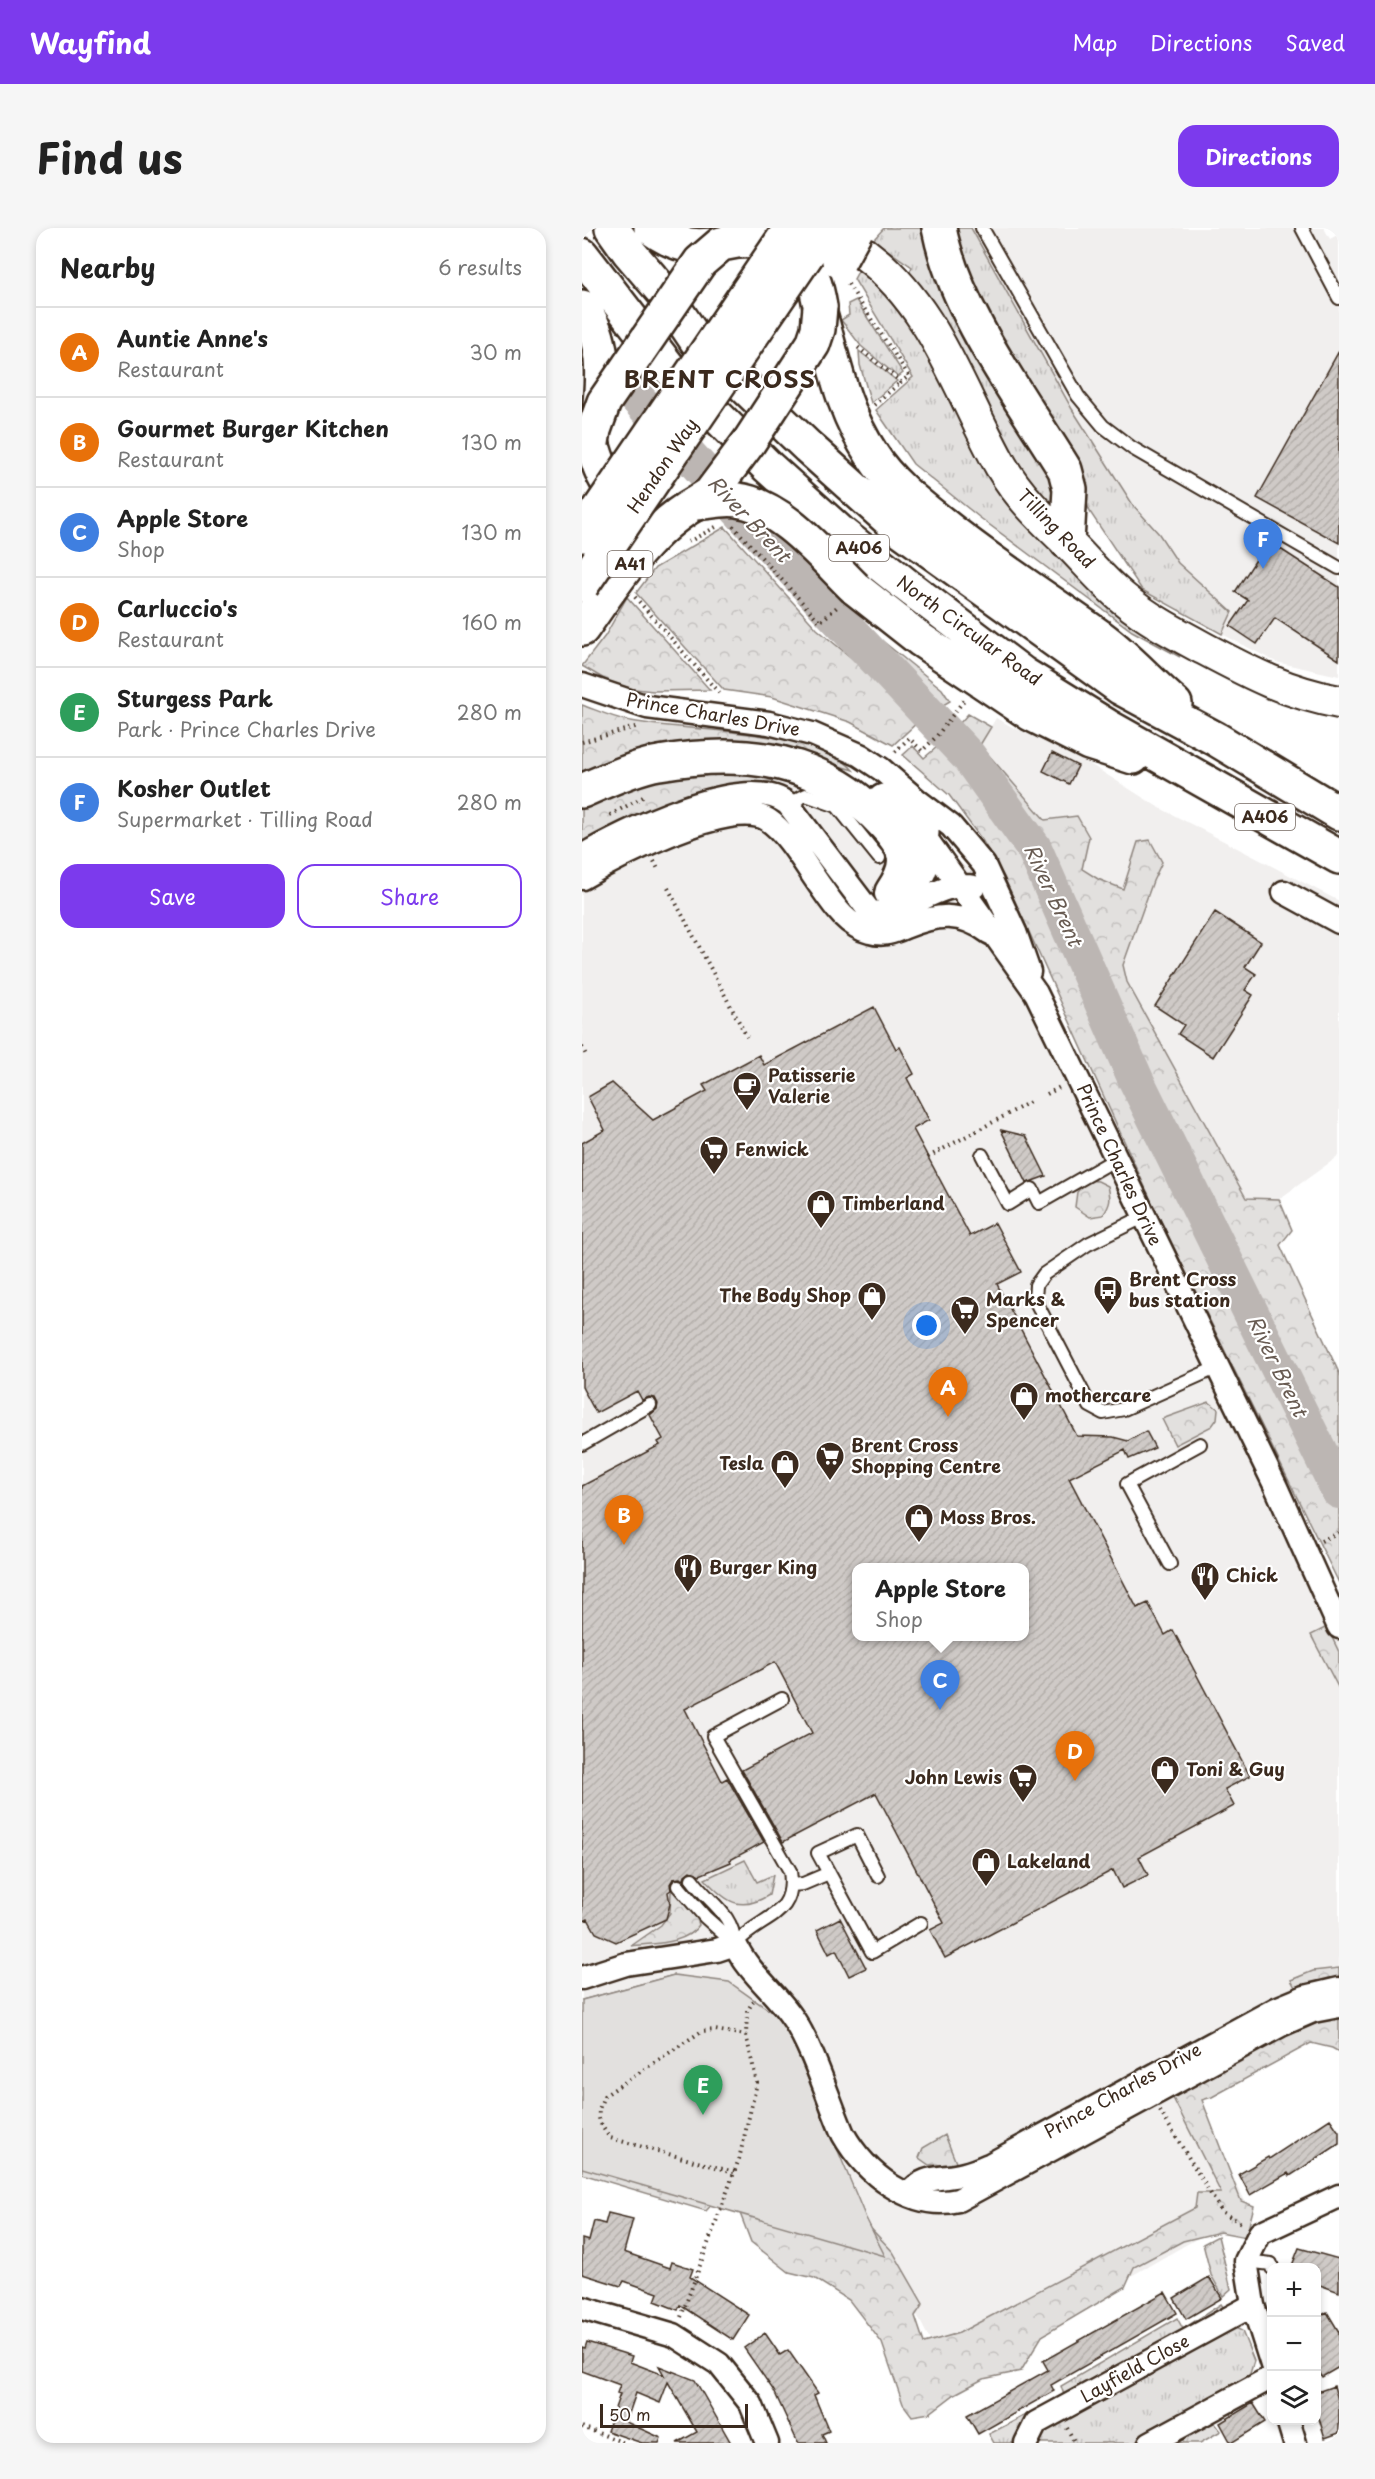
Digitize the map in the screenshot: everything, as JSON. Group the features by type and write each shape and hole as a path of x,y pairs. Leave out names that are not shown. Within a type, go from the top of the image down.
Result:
{"highway":[{"name":"A406","path":"612,228 665,294 696,340 808,447 896,526 1121,688 1216,739 1339,813"},
{"path":"582,307 593,321 600,350 603,376 591,443 602,474 612,489 627,503 651,508 691,506 710,494 749,442 813,344 819,329 820,311 816,283 808,265 796,252 779,245 734,238 690,247 669,239 651,228"},
{"name":"Hendon Way","path":"582,535 791,228"},
{"path":"939,228 954,280 989,346 1065,470 1070,489 1067,542"},
{"path":"820,311 851,235"},
{"name":"Hendon Way","path":"582,585 851,235"},
{"path":"591,443 604,402 700,262 734,238"},
{"name":"North Circular Road","path":"582,255 670,369 768,467 842,534 906,585 1023,674 1107,726 1339,857"},
{"name":"A406","path":"820,311 841,394 856,429 874,458 894,482 942,524 1027,587 1099,635 1216,739"},
{"name":"A406","path":"691,506 736,500 762,506 787,522 855,588 921,640 1031,714 1089,743 1192,775"},
{"name":"A41","path":"582,629 610,589 651,539 691,506"},
{"path":"582,791 657,763 719,757 774,760 815,772 835,783 873,812 892,832 903,849 904,872 892,892"},
{"path":"835,783 864,788 903,814 930,825"}],"street":[{"name":"Tilling Road","path":"851,235 909,296 935,335 986,439 1012,483 1035,510 1124,599 1171,632 1271,683 1308,696 1339,702"},
{"name":"Prince Charles Drive","path":"582,685 647,707 769,723 812,734 860,755 881,769 930,825 984,865 1015,932 1036,993 1306,1551 1339,1627"},
{"path":"582,856 626,832 715,800 761,793 779,797 788,804 870,912 897,910 948,888 964,888 989,893 1001,901"},
{"name":"Prince Charles Drive","path":"582,878 629,852 675,833 728,817 756,816 768,820 779,830 838,911 859,928 870,933 885,934 926,919 946,916 958,917 982,927 996,937"},
{"path":"926,919 955,905 964,888 969,866 930,825"},
{"path":"853,891 880,896 914,885 921,879 927,862 930,825"},
{"name":"Prince Charles Drive","path":"964,888 1036,993"},
{"path":"1284,892 1339,922"},
{"name":"Prince Charles Drive","path":"735,1944 747,1967 787,2010 800,2030 843,2134 852,2150 877,2176 909,2194 932,2203 958,2200 1298,2017 1339,2006"},
{"path":"582,1978 626,1964 717,1950 735,1944"},
{"name":"Prince Charles Drive","path":"909,2194 914,2187 928,2179 951,2177 978,2170 1276,2009 1305,1997 1339,1989"},
{"path":"1267,2349 1253,2305 1246,2261 1260,2234 1339,2196"},
{"name":"Layfield Close","path":"1026,2443 1036,2423 1253,2305"},
{"path":"582,2308 674,2335 718,2364 751,2404 767,2443"},
{"path":"1150,2443 1267,2380"},
{"path":"1289,2425 1295,2443"}],"lane":[{"path":"982,228 1078,396 1103,426 1132,448 1339,568"},
{"path":"1302,228 1339,298"},
{"path":"788,804 806,795 837,806 879,858"},
{"path":"982,1155 1008,1204 1032,1189 1039,1203 1116,1159"},
{"path":"1143,1217 1088,1244 1044,1274 1036,1285 1035,1300 1090,1406 1103,1413 1124,1409 1218,1367"},
{"path":"582,1444 650,1405"},
{"path":"1170,1564 1127,1484 1200,1444"},
{"path":"735,1944 753,1927 776,1914 786,1905 792,1884 790,1871 713,1736 782,1699"},
{"path":"878,1876 857,1835 818,1853 872,1952 921,1923"},
{"path":"792,1884 803,1884 829,1873"},
{"path":"692,1879 729,1920 734,1932 735,1944"},
{"path":"678,1886 705,1917 735,1944"},
{"path":"1246,2261 1267,2264"}],"path":[{"path":"848,283 909,376 870,408"},
{"path":"856,347 901,382"},
{"path":"728,521 820,622 842,602"},
{"path":"895,752 909,738 922,752 964,700"},
{"path":"582,742 641,726"},
{"path":"602,819 652,793"},
{"path":"668,888 747,1037"},
{"path":"582,1047 587,1057"},
{"path":"928,1157 1032,1101"},
{"path":"674,2335 734,2172 757,2083 746,2035 747,2012 753,1999 765,1986"},
{"path":"734,2172 610,2138 600,2123 598,2110 604,2096 702,2031 715,2030 746,2035"},
{"path":"1150,2095 1222,2212 1260,2234"},
{"path":"582,2427 625,2443"}],"shaded area":[{"path":"971,228 1324,228 1330,239 1339,234 1339,676 1276,662 1222,634 1232,612 1178,563 1159,534 1133,505 1072,409"},
{"path":"996,718 1014,728 1066,749 1158,807 1339,901 1339,1156 1279,1199 1246,1198 1127,982 980,745"},
{"path":"775,770 922,833 982,879 996,937 1339,1627 1339,2016 1189,2088 1249,2209 950,2379 867,2218 784,2021 674,1975 582,2000 582,801"}],"green space":[{"path":"884,228 927,228 1059,476 1061,524 1020,476 908,275 912,267 873,240"},
{"path":"946,228 971,228 1072,409 1133,505 1159,534 1178,563 1232,612 1222,634 1142,590 1090,512 1075,471 993,340"},
{"path":"861,266 898,299 1054,550 1081,579 1180,657 1132,631 979,517 913,464 876,410 913,377 854,279"},
{"path":"856,300 903,373 898,377 861,346 841,320 849,315 848,304"},
{"path":"859,351 897,381 871,403 860,365"},
{"path":"725,527 817,629 920,720 893,745 850,722 772,697 724,690 636,593 655,568"},
{"path":"627,597 710,690 653,691 618,687 582,666 605,636"},
{"path":"875,635 942,689 950,701 931,712 896,669"},
{"path":"582,705 626,720 746,733 809,745 835,756 853,770 784,750 582,782"},
{"path":"968,714 991,727 980,745 1045,820 1077,816 1089,837 1082,869 1098,879 1123,889 1138,842 1150,840 1162,862 1123,965 1127,982 1246,1198 1279,1199 1292,1230 1280,1245 1339,1373 1339,1465 1144,1075 1041,846 970,755 950,734"},
{"path":"944,741 961,760 1028,851 1148,1128 1206,1247 1339,1502 1339,1583 1155,1209 1004,877 982,840 949,795 903,755 913,746 924,758"},
{"path":"763,768 835,796 889,851 833,799 777,780 710,790 626,820 582,844 582,800 625,784"},
{"path":"1088,1180 1098,1181 1108,1186 1110,1201 1103,1215 1090,1217 1075,1207 1077,1192"},
{"path":"1209,1402 1218,1409 1217,1419 1212,1426 1175,1445 1162,1419"},
{"path":"1327,1627 1339,1652 1339,1689 1311,1635"},
{"path":"745,1860 757,1882 773,1875 769,1895 750,1903 734,1902 720,1894 705,1879"},
{"path":"673,1890 697,1917 699,1925 693,1932 677,1940 631,1946 661,1925 670,1913"},
{"path":"1339,1968 1339,1980 1297,1991 1291,1980 1313,1971"},
{"path":"674,1975 860,2217 893,2252 923,2304 915,2316 924,2343 959,2333 1195,2208 1197,2193 1221,2193 1170,2092 1199,2075 1336,2014 1339,2014 1339,2052 1311,2043 1212,2097 1202,2100 1241,2201 1254,2206 1246,2237 1220,2232 1183,2241 1134,2267 1125,2287 1042,2336 1021,2371 983,2379 955,2394 930,2413 912,2416 903,2404 882,2343 849,2300 814,2278 789,2272 751,2242 738,2208 582,2000"},
{"path":"674,1975 729,1982 784,2021 866,2218 885,2256 582,2168 582,2000"},
{"path":"582,2133 716,2200 706,2211 582,2174"},
{"path":"945,2135 957,2165 929,2165 919,2158 923,2148"},
{"path":"1218,2236 1231,2289 1223,2296 1211,2275 1203,2244"},
{"path":"1221,2304 1226,2311 1021,2443 994,2443 989,2434 1064,2395 1061,2386 1177,2318 1183,2329"},
{"path":"1229,2325 1242,2331 1254,2361 1248,2380 1135,2443 1033,2443 1041,2427"},
{"path":"1254,2399 1214,2422 1221,2431 1200,2443 1158,2443"}],"building":[{"path":"1339,351 1339,543 1257,498"},
{"path":"1268,541 1339,587 1339,660 1275,618 1257,644 1230,626 1248,600 1235,592"},
{"path":"1052,753 1078,766 1069,784 1043,771"},
{"path":"1215,912 1261,942 1245,967 1256,974 1245,990 1253,995 1213,1057 1178,1034 1184,1025 1155,1006"},
{"name":"Brent Cross Shopping Centre","path":"874,1007 896,1049 900,1047 914,1074 907,1078 929,1120 913,1129 970,1236 995,1223 1021,1272 997,1284 1077,1436 1113,1437 1128,1441 1146,1431 1155,1448 1129,1459 1125,1450 1069,1478 1137,1608 1148,1603 1165,1635 1173,1630 1250,1776 1225,1789 1234,1806 1139,1857 1148,1875 1122,1888 1113,1870 945,1958 930,1930 944,1923 876,1793 783,1842 742,1770 812,1733 775,1662 685,1709 722,1781 727,1778 764,1842 730,1860 731,1862 700,1875 690,1871 685,1875 684,1880 673,1879 670,1884 671,1890 668,1892 670,1904 666,1919 616,1942 596,1933 588,1919 582,1922 582,1486 660,1445 658,1442 663,1439 650,1415 657,1409 658,1404 655,1398 649,1397 642,1400 637,1391 596,1413 582,1387 582,1143 605,1130 588,1097 612,1083 653,1120 707,1091 703,1085 759,1055 764,1065"},
{"path":"1001,1130 1026,1136 1046,1176 1027,1183"},
{"path":"840,1918 866,1968 849,1976 836,1950 829,1954 817,1930"},
{"path":"1330,2119 1339,2132 1339,2144 1290,2176 1288,2173 1250,2195 1239,2174 1268,2157 1269,2159"},
{"path":"608,2213 633,2219 624,2252 670,2268 672,2262 693,2269 690,2277 749,2315 733,2340 680,2305 678,2310 655,2301 658,2293 624,2281 621,2286 582,2274 582,2239 589,2241 594,2221 605,2224"},
{"path":"1299,2248 1339,2259 1339,2292 1321,2285 1321,2263 1293,2263"},
{"path":"1209,2277 1222,2298 1186,2319 1174,2298"},
{"path":"1165,2292 1177,2313 1051,2385 1054,2391 978,2434 967,2415 1048,2370 1043,2361"},
{"path":"1327,2312 1339,2332 1339,2367 1322,2377 1321,2375 1321,2316"},
{"path":"765,2333 780,2355 788,2350 818,2393 814,2395 829,2431 822,2434 826,2443 798,2443 774,2391 744,2348"},
{"path":"587,2342 632,2356 630,2362 664,2375 659,2366 695,2380 731,2443 677,2443 697,2432 668,2382 660,2403 636,2393 626,2422 661,2438 659,2443 642,2443 607,2431 620,2394 617,2393 620,2385 582,2371 582,2347 585,2348"},
{"path":"1334,2386 1339,2403 1339,2433 1325,2438 1321,2425 1321,2391"},
{"path":"1253,2403 1265,2422 1231,2443 1220,2423"}],"waterway":[{"name":"River Brent","path":"599,356 823,603 969,757 1034,848 1136,1080 1339,1491"}],"place":[{"name":"Kosher Outlet","path":"1263,569"},
{"name":"Patisserie Valerie","path":"747,1112"},
{"name":"Fenwick","path":"714,1176"},
{"name":"Timberland","path":"821,1230"},
{"name":"Brent Cross bus station","path":"1108,1316"},
{"name":"The Body Shop","path":"872,1322"},
{"name":"Marks & Spencer","path":"965,1336"},
{"name":"Auntie Anne's","path":"948,1417"},
{"name":"mothercare","path":"1024,1422"},
{"name":"Brent Cross Shopping Centre","path":"830,1482"},
{"name":"Tesla","path":"785,1490"},
{"name":"Moss Bros.","path":"919,1544"},
{"name":"Gourmet Burger Kitchen","path":"624,1545"},
{"name":"Burger King","path":"688,1594"},
{"name":"Chick","path":"1205,1602"},
{"name":"Apple Store","path":"940,1710"},
{"name":"Carluccio's","path":"1075,1781"},
{"name":"Toni & Guy","path":"1165,1796"},
{"name":"John Lewis","path":"1023,1804"},
{"name":"Lakeland","path":"986,1888"},
{"name":"Sturgess Park","path":"703,2115"}],"district":[{"name":"BRENT CROSS","path":"720,380"}]}
